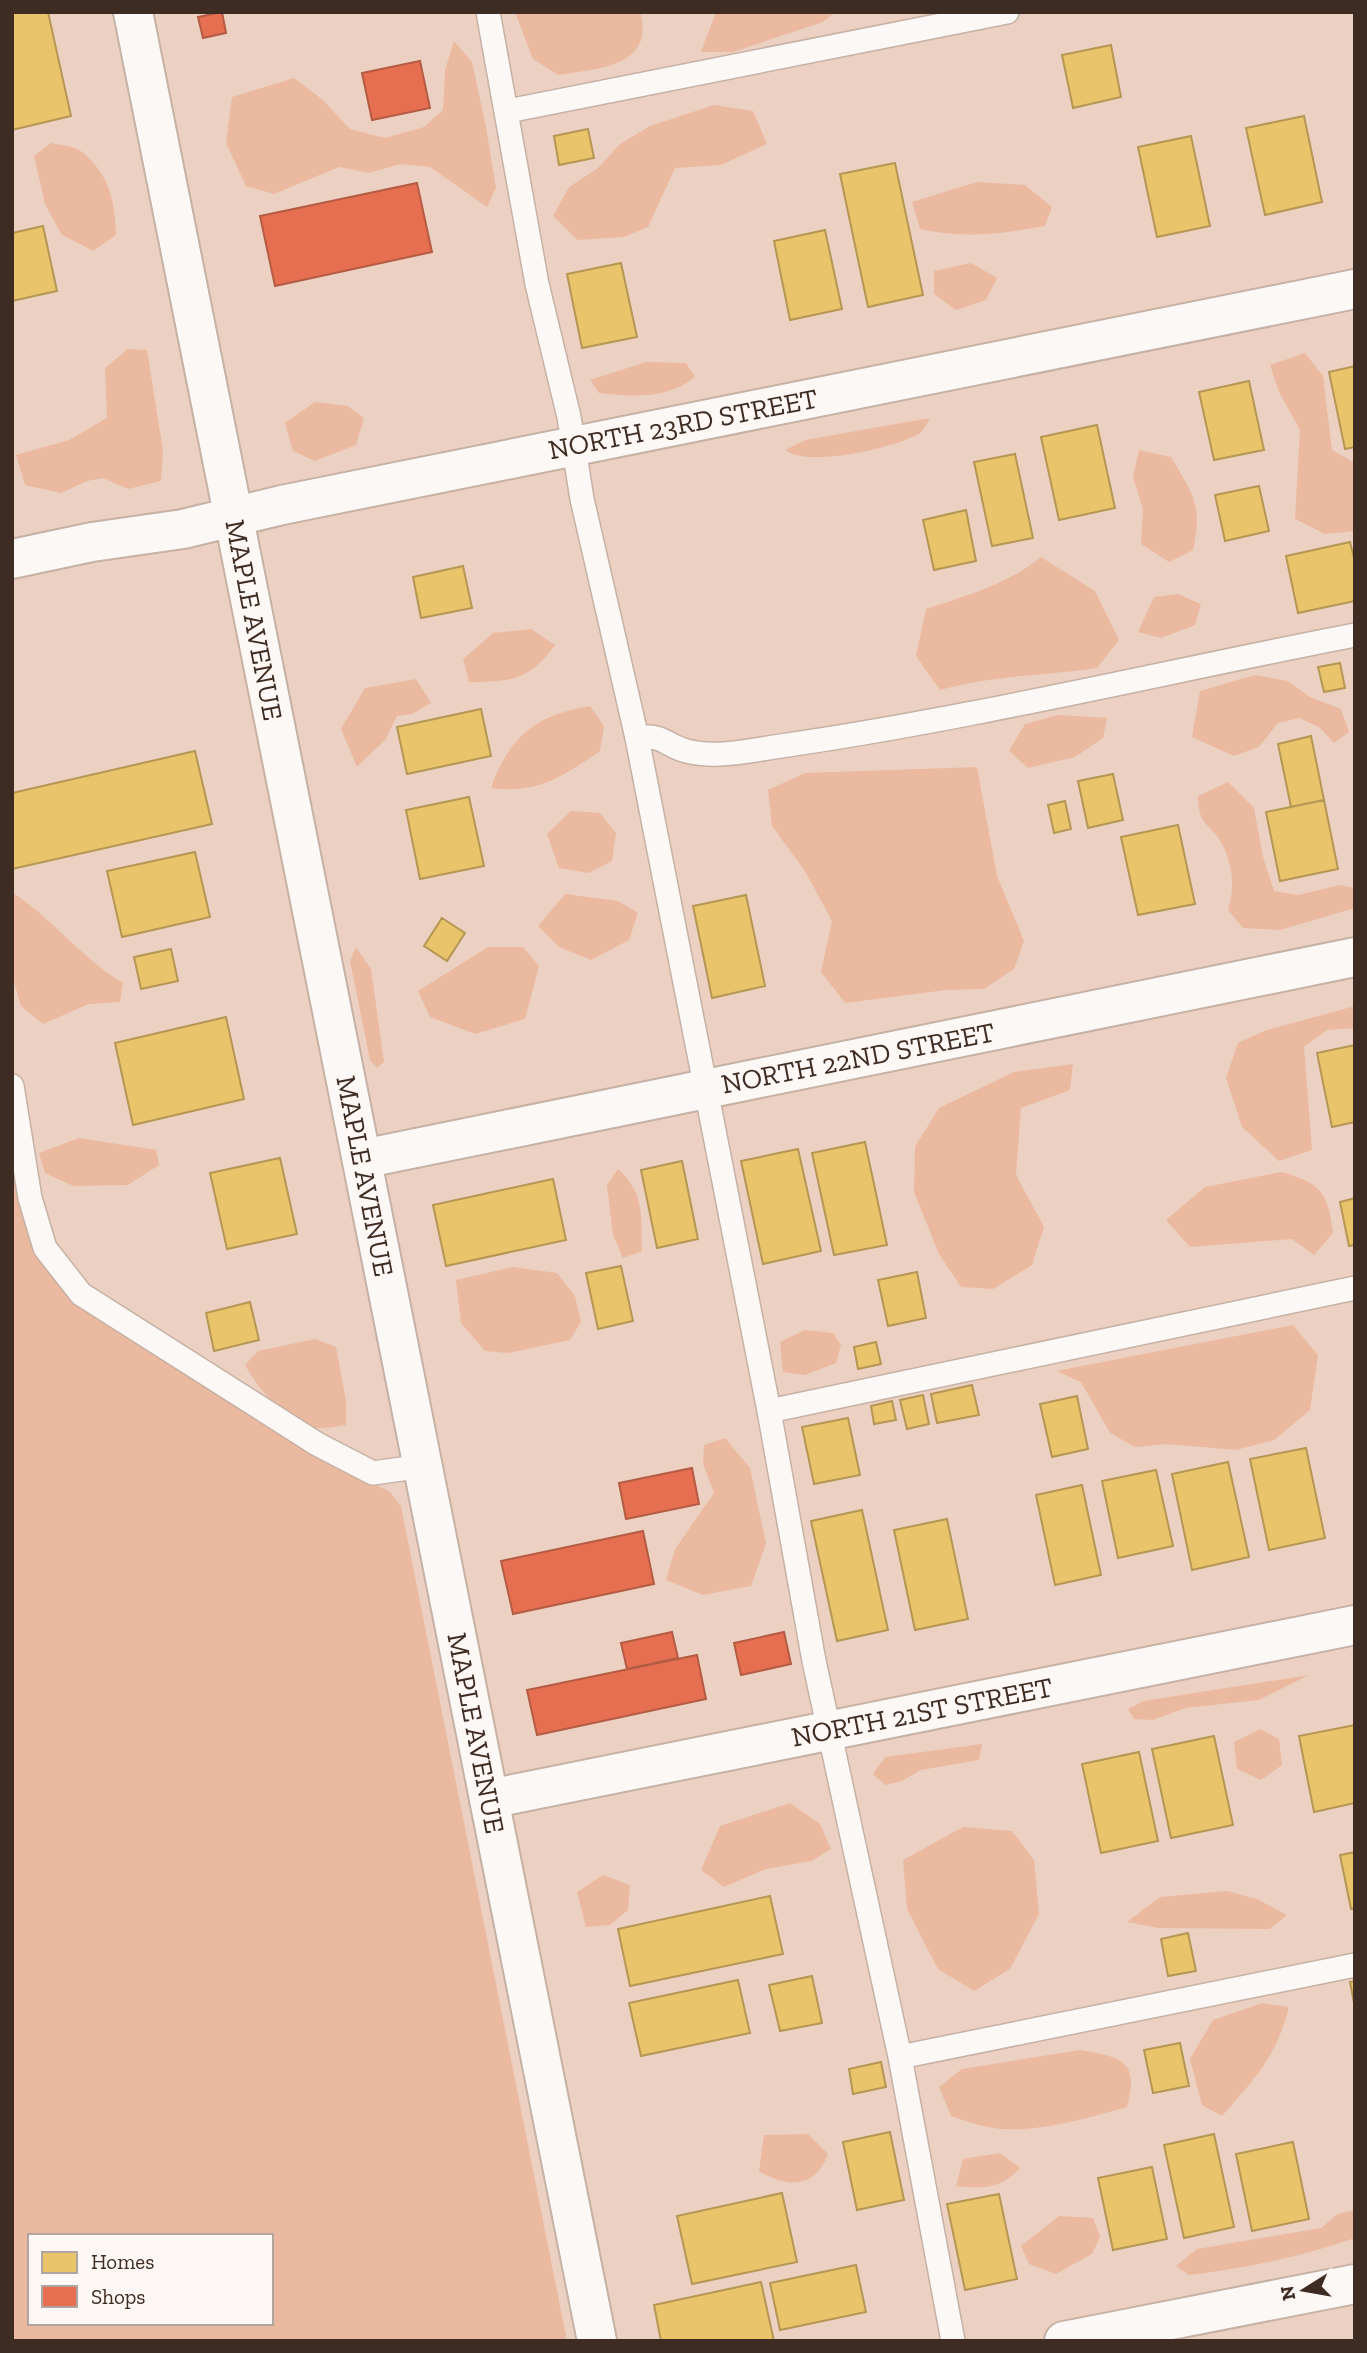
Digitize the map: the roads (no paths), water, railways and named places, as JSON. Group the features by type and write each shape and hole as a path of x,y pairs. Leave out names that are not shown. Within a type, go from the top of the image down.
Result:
{"street":[{"name":"MAPLE AVENUE","path":"133,12 597,2341"},
{"name":"NORTH 23RD STREET","path":"12,559 233,517 1355,289"},
{"name":"NORTH 22ND STREET","path":"362,1159 1355,957"},
{"name":"NORTH 21ST STREET","path":"489,1799 1355,1625"},
{"path":"1064,2341 1355,2284"}],"lane":[{"path":"488,12 508,111 537,284 636,738 769,1411 814,1661 900,2057 953,2341"},
{"path":"508,111 1007,12"},
{"path":"636,738 653,735 689,752 711,754 780,746 977,713 1355,635"},
{"path":"12,1086 30,1198 45,1248 81,1294 317,1444 373,1473 423,1466"},
{"path":"769,1411 1355,1288"},
{"path":"900,2057 1355,1965"}]}
